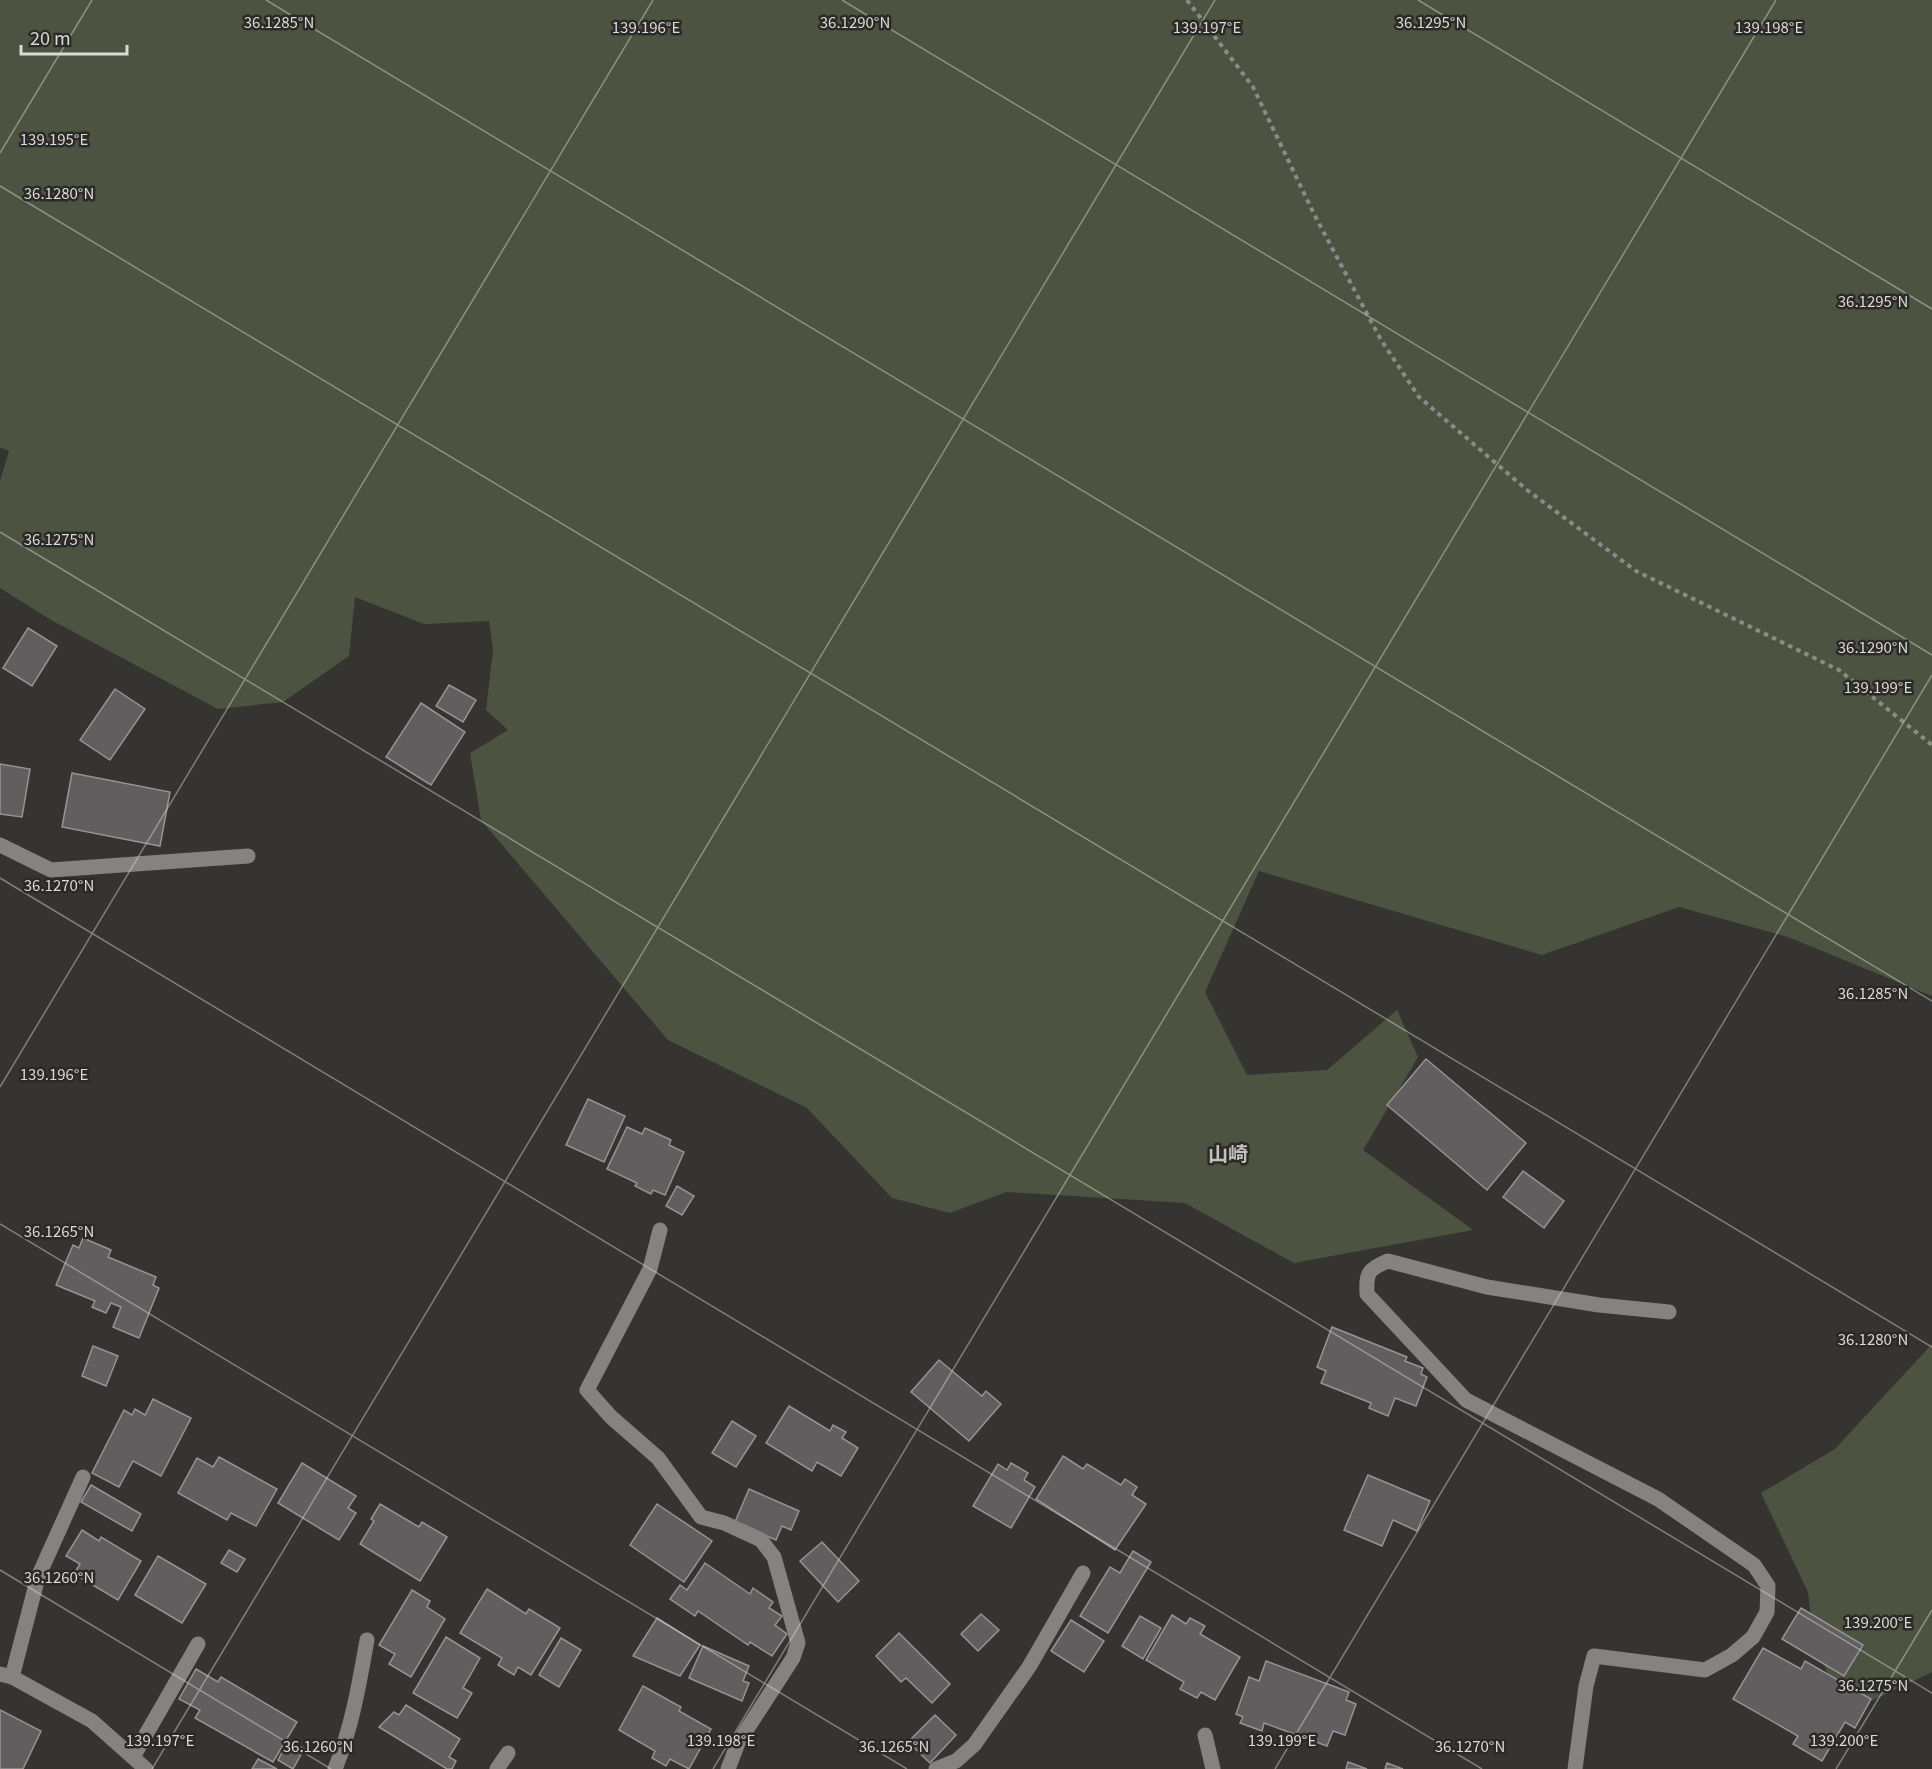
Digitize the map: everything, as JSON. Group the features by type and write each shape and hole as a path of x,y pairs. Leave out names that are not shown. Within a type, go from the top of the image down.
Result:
{"street":[{"path":"0,845 51,870 248,856"},
{"path":"660,1230 650,1269 587,1390 611,1417 658,1458 701,1517 724,1523 761,1540 774,1557 798,1643 793,1658 738,1743 728,1769"},
{"path":"1575,1769 1586,1686 1594,1656 1705,1670 1732,1655 1753,1637 1767,1611 1768,1586 1754,1565 1658,1499 1466,1400 1366,1294 1366,1279 1372,1268 1388,1261 1487,1287 1599,1305 1669,1312"},
{"path":"83,1477 38,1577 6,1676 92,1721 142,1766 198,1644"},
{"path":"936,1769 956,1761 974,1745 1029,1666 1083,1572"},
{"path":"335,1769 354,1712 367,1640"},
{"path":"1205,1734 1213,1769"},
{"path":"497,1769 507,1753"}],"path":[{"path":"1186,0 1253,87 1314,214 1381,340 1419,397 1527,490 1636,571 1839,670 1932,745"}],"green space":[{"path":"0,0 1932,0 1932,996 1788,937 1679,907 1542,955 1259,871 1205,992 1247,1075 1327,1070 1397,1010 1418,1057 1363,1150 1473,1230 1294,1263 1185,1203 1006,1192 950,1213 892,1198 807,1108 668,1040 481,820 470,753 508,730 486,710 493,650 489,621 424,624 355,597 349,656 283,702 218,709 51,620 0,588 0,481 9,451 0,447"},
{"path":"1932,1344 1932,1672 1871,1701 1829,1676 1814,1643 1808,1592 1761,1493 1835,1449"}],"building":[{"path":"28,628 57,646 32,686 3,668"},
{"path":"449,685 476,700 463,722 436,706"},
{"path":"115,689 145,709 110,760 80,740"},
{"path":"421,703 465,732 431,785 386,757"},
{"path":"0,764 30,769 22,817 0,814"},
{"path":"72,773 170,792 160,846 62,827"},
{"path":"1426,1059 1526,1143 1487,1190 1387,1105"},
{"path":"588,1099 625,1116 604,1162 566,1145"},
{"path":"627,1127 642,1134 645,1128 671,1140 669,1145 684,1152 665,1195 653,1190 651,1194 635,1186 637,1183 607,1169"},
{"path":"1523,1171 1564,1201 1544,1228 1503,1197"},
{"path":"677,1186 694,1196 682,1215 666,1206"},
{"path":"83,1238 111,1250 108,1257 156,1277 153,1285 159,1288 139,1338 113,1327 121,1307 111,1303 106,1313 92,1307 95,1301 56,1285 73,1245 79,1248"},
{"path":"1332,1327 1407,1357 1405,1361 1423,1368 1421,1374 1427,1377 1416,1406 1395,1398 1388,1416 1369,1408 1371,1403 1321,1383 1326,1371 1317,1367"},
{"path":"93,1346 118,1356 106,1386 82,1376"},
{"path":"939,1360 982,1396 986,1391 1001,1404 969,1441 911,1392"},
{"path":"153,1399 191,1418 161,1476 133,1461 119,1487 92,1473 124,1410 132,1415 135,1409 145,1415"},
{"path":"789,1406 830,1431 833,1425 846,1432 842,1438 858,1448 841,1476 817,1462 812,1471 766,1443"},
{"path":"732,1421 756,1436 736,1467 712,1453"},
{"path":"1063,1456 1083,1469 1087,1464 1121,1485 1125,1479 1137,1487 1132,1495 1146,1504 1115,1550 1036,1499"},
{"path":"219,1457 277,1489 256,1526 231,1513 227,1520 178,1493 197,1458 213,1467"},
{"path":"302,1463 356,1496 348,1508 356,1513 339,1540 278,1503"},
{"path":"1011,1463 1028,1473 1024,1480 1035,1487 1011,1528 973,1506 998,1464 1007,1470"},
{"path":"1368,1475 1430,1501 1417,1531 1393,1520 1382,1546 1344,1530"},
{"path":"91,1485 141,1514 132,1531 81,1502"},
{"path":"749,1489 799,1511 791,1530 782,1526 776,1540 735,1522"},
{"path":"380,1504 419,1527 422,1522 447,1537 420,1581 360,1544 374,1521 371,1519"},
{"path":"657,1504 712,1541 684,1582 630,1545"},
{"path":"82,1530 99,1541 101,1537 141,1561 118,1600 74,1574 80,1564 66,1556"},
{"path":"822,1542 859,1581 838,1602 800,1561"},
{"path":"229,1550 245,1559 237,1572 221,1563"},
{"path":"1133,1551 1151,1562 1108,1633 1080,1616 1110,1567 1120,1573"},
{"path":"158,1556 206,1584 182,1623 135,1595"},
{"path":"705,1563 750,1594 753,1588 773,1602 769,1608 782,1616 775,1625 787,1634 772,1656 750,1642 748,1645 698,1611 695,1616 670,1599 680,1585 687,1590"},
{"path":"487,1589 526,1614 529,1609 560,1628 531,1675 518,1667 514,1675 498,1665 502,1658 460,1633"},
{"path":"412,1590 430,1601 427,1607 445,1619 411,1677 389,1664 395,1654 379,1645"},
{"path":"1801,1608 1863,1645 1844,1676 1782,1639"},
{"path":"981,1614 999,1630 978,1651 961,1634"},
{"path":"1172,1615 1186,1624 1190,1618 1205,1626 1200,1634 1240,1657 1215,1700 1201,1692 1197,1698 1180,1689 1184,1682 1146,1660"},
{"path":"1140,1616 1161,1628 1143,1659 1122,1646"},
{"path":"657,1618 700,1645 680,1676 633,1656"},
{"path":"1071,1620 1104,1641 1084,1672 1051,1651"},
{"path":"899,1633 950,1684 932,1703 906,1678 901,1682 876,1656"},
{"path":"446,1637 480,1658 463,1688 472,1693 457,1718 413,1693"},
{"path":"561,1638 581,1650 559,1687 539,1675"},
{"path":"703,1646 749,1666 743,1681 749,1683 742,1701 689,1678"},
{"path":"1763,1648 1801,1669 1805,1661 1871,1699 1855,1728 1845,1722 1822,1761 1793,1744 1798,1736 1733,1699"},
{"path":"1266,1661 1349,1692 1346,1700 1356,1704 1345,1735 1333,1731 1327,1746 1264,1723 1262,1731 1240,1723 1243,1717 1236,1714 1249,1677 1259,1681"},
{"path":"196,1669 218,1682 221,1677 297,1722 273,1762 195,1718 200,1710 179,1699"},
{"path":"643,1686 681,1707 679,1711 711,1729 689,1769 670,1759 666,1766 652,1758 655,1751 619,1730"},
{"path":"406,1705 460,1739 449,1757 456,1761 452,1769 447,1769 379,1727 394,1712 399,1715"},
{"path":"0,1710 41,1731 23,1769 0,1769"},
{"path":"935,1715 956,1735 930,1763 908,1742"},
{"path":"289,1740 304,1749 293,1769 278,1760"},
{"path":"258,1759 277,1769 252,1769"},
{"path":"1348,1762 1367,1769 1346,1769"},
{"path":"1387,1763 1403,1769 1385,1769"}],"district":[{"name":"山崎","path":"1228,1154"}]}
